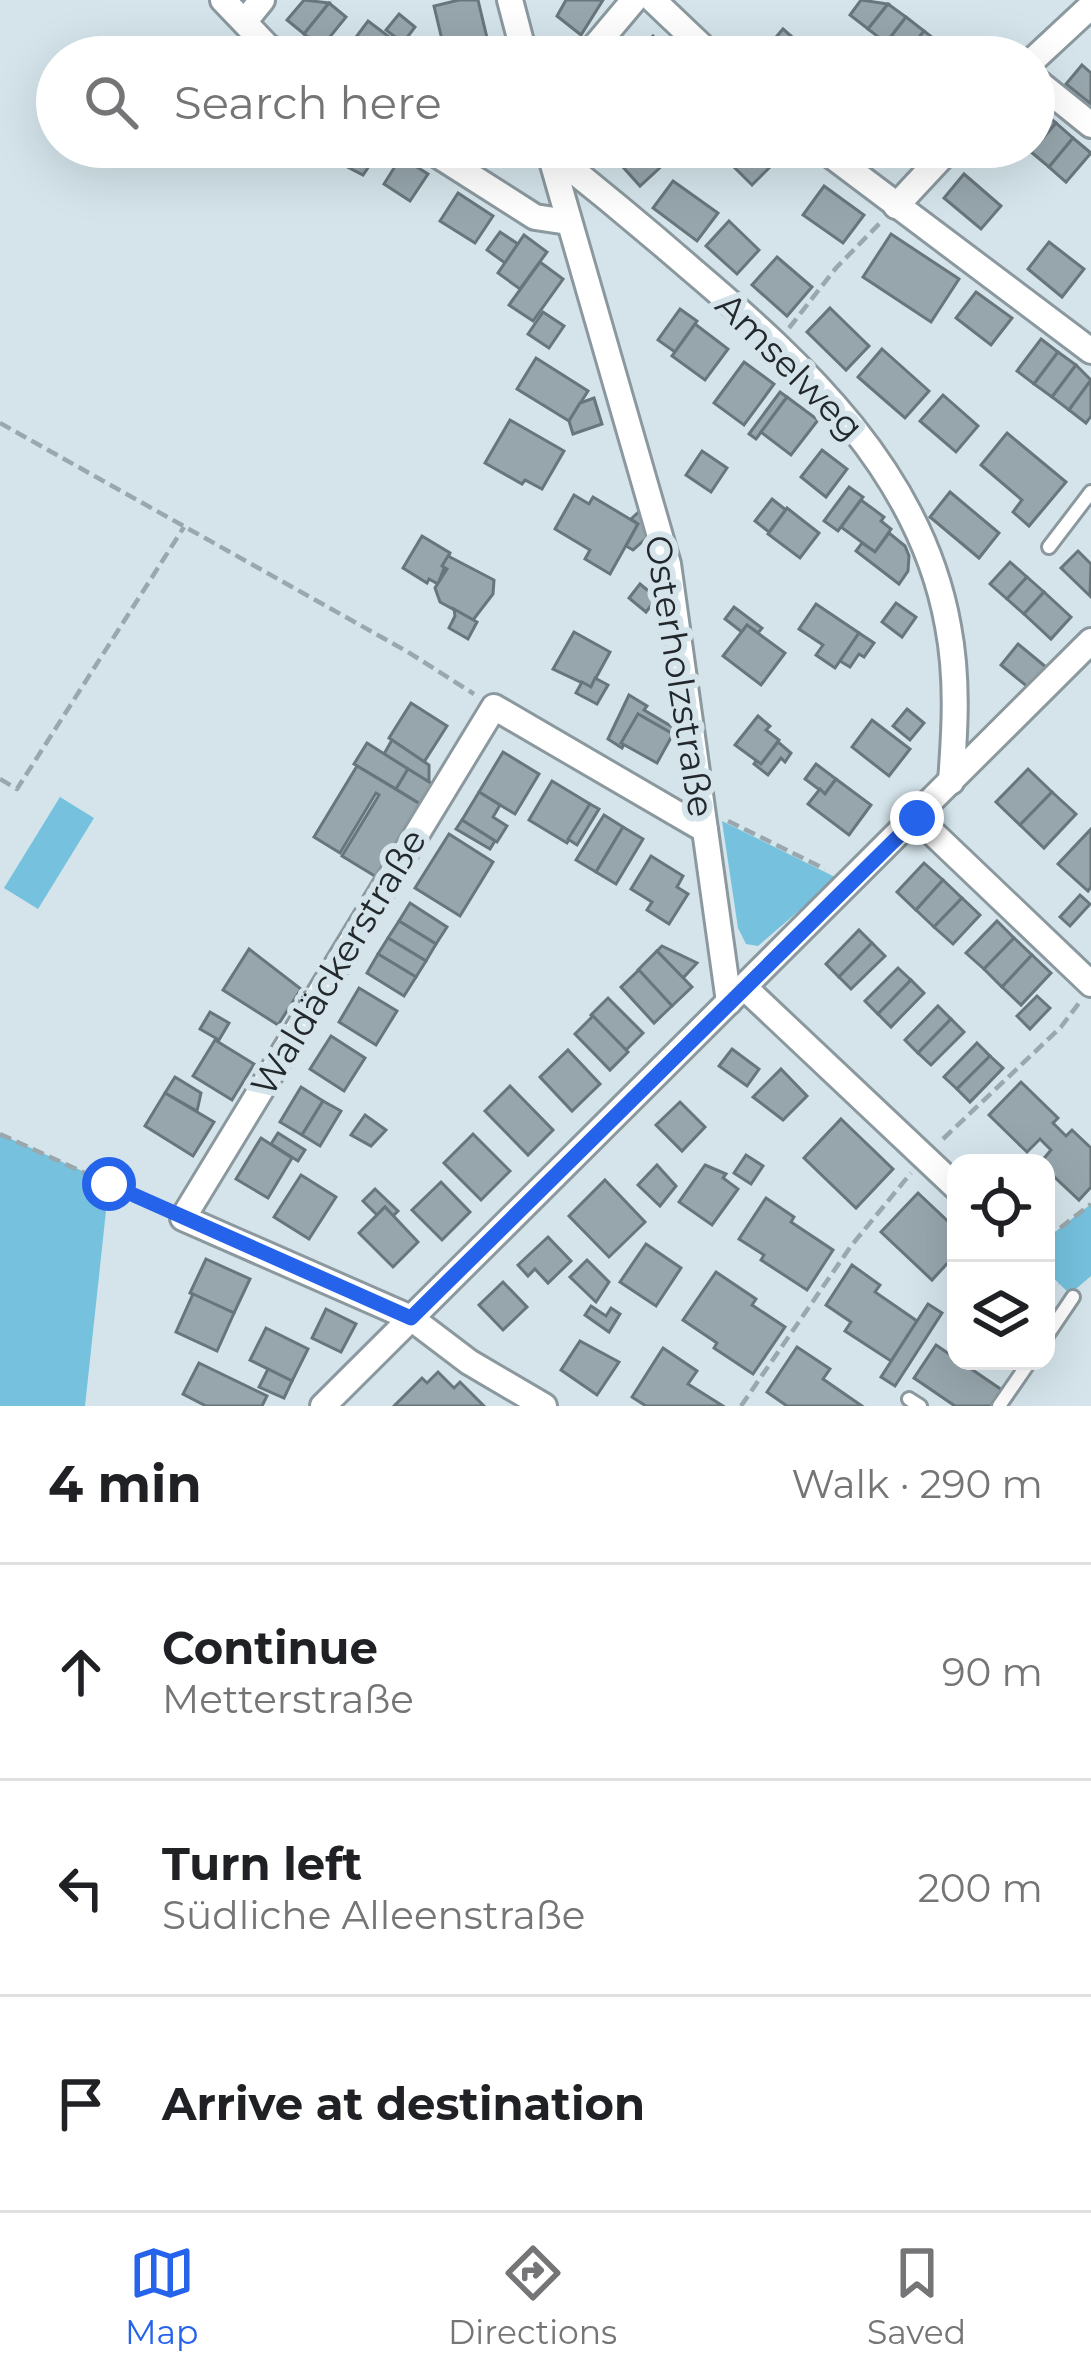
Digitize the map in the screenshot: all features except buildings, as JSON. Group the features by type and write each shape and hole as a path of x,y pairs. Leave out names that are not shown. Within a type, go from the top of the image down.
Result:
{"street":[{"path":"224,0 258,36"},
{"path":"245,21 262,0"},
{"path":"510,0 519,36"},
{"path":"604,36 634,0"},
{"path":"653,0 691,36"},
{"path":"1055,40 1090,8"},
{"path":"1055,96 1091,125"},
{"path":"458,168 535,218 568,223"},
{"name":"Osterholzstraße","path":"554,168 668,564 703,819 737,995"},
{"name":"Amselweg","path":"570,168 777,344 848,417 875,455 930,564 948,621 956,682 951,782"},
{"path":"847,168 1091,351"},
{"path":"896,206 931,168"},
{"path":"323,1406 1091,641"},
{"path":"494,706 703,819"},
{"name":"Waldäckerstraße","path":"182,1218 494,706"},
{"path":"917,818 1086,992"},
{"path":"737,995 947,1179"},
{"path":"182,1218 411,1318 469,1362 544,1406"}],"lane":[{"path":"1049,548 1091,492"},
{"path":"1055,1324 1073,1297"},
{"path":"999,1406 1024,1370"}],"path":[{"path":"777,344 836,268 896,206"},
{"path":"0,423 407,652 494,706"},
{"path":"0,779 17,789 184,527"},
{"path":"703,819 852,882"},
{"path":"741,1406 851,1246 924,1157 1060,1027 1086,992"},
{"path":"0,1135 182,1218"},
{"path":"1055,1232 1091,1204"}],"shaded area":[{"path":"60,797 94,818 38,909 4,888"},
{"path":"722,821 837,878 758,946 746,944 738,928"},
{"path":"0,1134 109,1183 85,1406 0,1406"},
{"path":"1091,1204 1091,1276 1070,1294 1055,1280 1055,1232"}],"route":[{"path":"109,1184 411,1318 917,818"}]}
